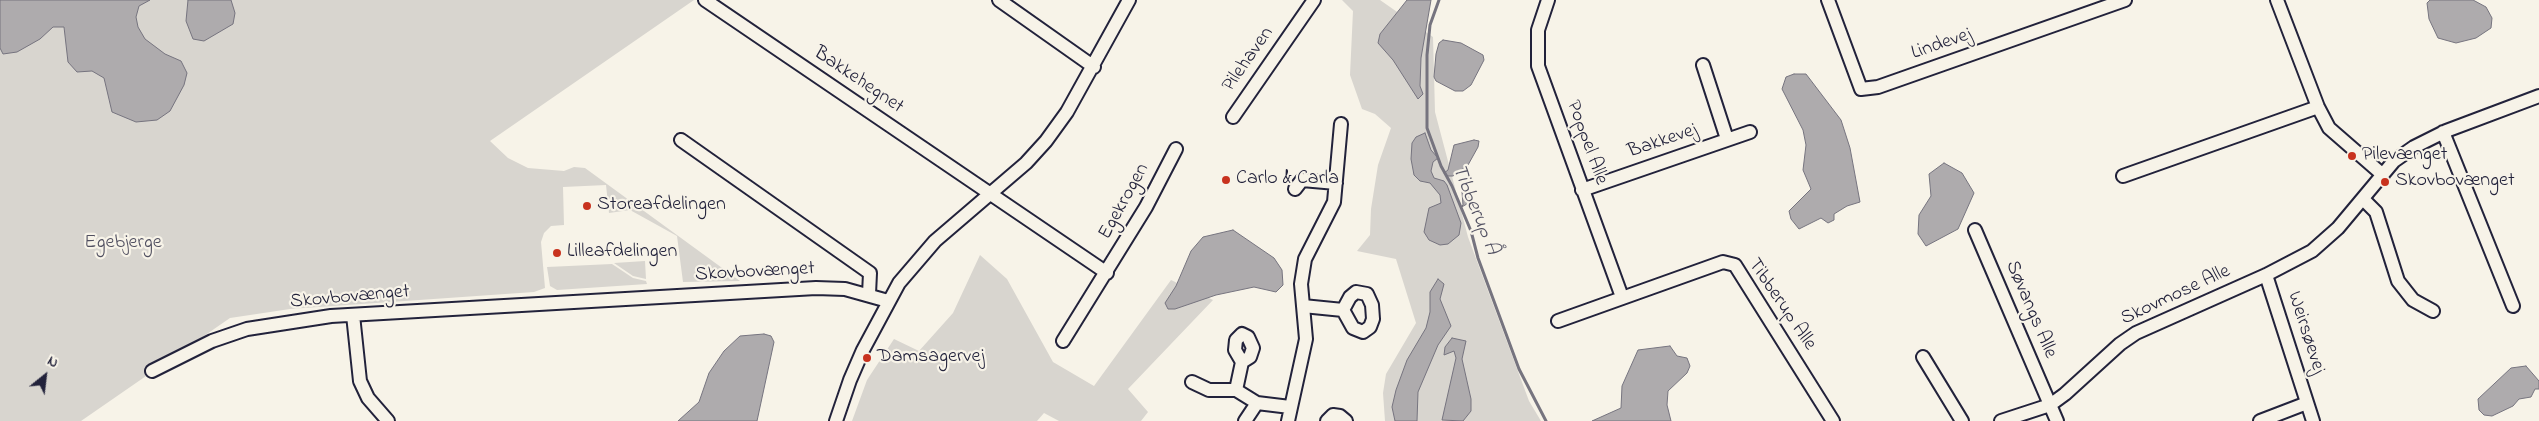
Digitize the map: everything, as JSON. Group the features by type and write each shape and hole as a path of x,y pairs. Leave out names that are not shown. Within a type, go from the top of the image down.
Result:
{"street":[{"name":"Bakkehegnet","path":"705,0 990,193"},
{"path":"999,0 1094,67"},
{"path":"836,421 850,380 888,301 899,284 935,241 1026,163 1046,141 1067,112 1094,67 1129,0"},
{"name":"Pilehaven","path":"1233,117 1314,0"},
{"name":"Poppel Alle","path":"1548,0 1538,30 1538,66 1622,297"},
{"name":"Lindevej","path":"1828,0 1861,89 1878,87 2125,0"},
{"path":"2276,0 2318,107 2329,128 2383,175"},
{"name":"Bakkevej","path":"1703,65 1727,140"},
{"name":"Skovmose Alle","path":"2001,421 2050,405 2065,394 2120,344 2136,333 2266,275 2312,251 2338,228 2394,161 2414,147 2443,132 2539,96"},
{"path":"2123,176 2318,107"},
{"path":"1288,421 1306,339 1301,284 1306,259 1334,202 1341,124"},
{"name":"Bakkevej","path":"1582,190 1750,132"},
{"path":"2443,132 2512,306"},
{"path":"681,140 870,273 869,294"},
{"name":"Egekrogen","path":"1063,341 1107,273 1146,207 1176,149"},
{"path":"1295,189 1302,180 1336,183"},
{"name":"Egekrogen","path":"990,193 1107,273"},
{"path":"2364,199 2376,212 2398,281 2413,300 2433,311"},
{"name":"Søvangs Alle","path":"1975,230 2057,421"},
{"name":"Tibberup Alle","path":"1558,321 1723,262 1735,265 1833,421"},
{"name":"Weirsøevej","path":"2266,275 2313,421"},
{"name":"Skovbovænget","path":"152,371 212,341 246,329 276,323 353,315 816,288 869,294 888,301"},
{"path":"1303,306 1343,310"},
{"path":"353,315 360,381 368,398 388,421"},
{"path":"1923,357 1962,421"},
{"path":"1236,390 1242,362"},
{"path":"1192,382 1209,390 1236,390 1256,403 1290,408"},
{"path":"1245,421 1256,403"},
{"name":"Weirsøevej","path":"2260,421 2307,403"},
{"path":"1327,421 1333,415 1340,416 1346,421"}],"green space":[{"name":"Egebjerge","path":"0,0 694,0 490,141 508,158 528,168 564,171 574,167 585,168 740,281 683,282 677,236 630,210 609,213 606,185 563,187 564,225 551,226 544,233 541,242 545,288 534,292 290,309 230,318 81,421 0,421"},
{"path":"1342,0 1380,0 1433,37 1435,112 1468,237 1529,401 1541,421 1385,421 1383,393 1386,374 1416,323 1396,259 1357,251 1370,235 1371,209 1378,165 1391,128 1375,114 1362,109 1350,75 1353,11"},
{"path":"980,255 1007,279 1053,362 1094,386 1171,280 1213,300 1128,389 1148,412 1141,421 1059,421 1044,413 1037,421 852,421 867,380 894,339 919,351 953,313"},
{"path":"645,261 646,279 633,276 614,263"},
{"path":"612,264 633,278 646,281 647,284 557,290 550,286 547,267"}],"shaded area":[{"path":"0,0 150,0 139,6 136,17 138,27 145,39 165,54 181,61 187,73 184,85 170,111 157,120 136,122 112,112 104,78 92,71 77,72 68,62 64,27 53,27 40,39 17,52 3,54 0,48"},
{"path":"188,0 231,0 235,13 233,24 204,41 193,39 186,21"},
{"path":"1407,0 1431,0 1421,58 1420,86 1423,94 1418,99 1393,60 1378,43 1380,34"},
{"path":"2430,0 2473,0 2486,7 2492,18 2491,28 2476,38 2456,43 2438,38 2429,19 2427,3"},
{"path":"1443,40 1461,43 1483,55 1484,60 1471,85 1463,91 1455,91 1436,81 1434,77 1436,54 1439,43"},
{"path":"1794,74 1806,74 1841,120 1850,148 1860,202 1847,206 1834,214 1834,220 1828,223 1821,218 1799,229 1791,219 1789,211 1811,189 1803,170 1806,145 1803,130 1782,89 1786,77"},
{"path":"1425,133 1431,150 1438,158 1433,162 1431,171 1434,178 1444,181 1447,185 1461,223 1459,235 1448,244 1440,245 1429,240 1424,232 1429,208 1441,203 1440,195 1430,183 1420,181 1414,175 1411,159 1412,143 1416,137"},
{"path":"1474,140 1479,141 1478,147 1468,165 1453,176 1446,176 1444,173 1448,170 1454,145"},
{"path":"1944,163 1962,173 1974,193 1958,229 1926,246 1918,234 1919,215 1931,196 1929,174"},
{"path":"1462,192 1469,194 1472,201 1460,208 1463,205"},
{"path":"1233,230 1274,258 1282,270 1283,285 1276,292 1254,287 1216,295 1175,309 1168,309 1165,303 1176,286 1191,251 1203,237"},
{"path":"1438,279 1444,284 1440,299 1451,326 1438,345 1418,392 1417,421 1395,421 1392,407 1396,390 1407,360 1426,328 1430,312 1430,292"},
{"path":"764,334 771,336 774,342 757,421 678,421 699,402 709,373 724,351 740,336"},
{"path":"1452,338 1466,341 1462,359 1471,399 1471,411 1463,421 1442,420 1456,358 1454,351 1444,355 1445,347"},
{"path":"1670,346 1677,356 1687,358 1690,366 1687,373 1668,391 1667,405 1671,421 1592,421 1621,408 1622,386 1638,350"},
{"path":"2526,366 2539,381 2539,389 2535,389 2531,397 2519,399 2513,406 2492,416 2484,415 2479,410 2478,399 2511,368"}],"waterway":[{"name":"Tibberup Å","path":"1439,0 1430,25 1427,55 1427,128 1441,166 1452,186 1471,231 1478,258 1519,369 1546,421"}],"place":[{"name":"Pilevænget","path":"2352,156"},
{"name":"Carlo & Carla","path":"1226,180"},
{"name":"Skovbovænget","path":"2385,182"},
{"name":"Storeafdelingen","path":"587,206"},
{"name":"Lilleafdelingen","path":"557,253"},
{"name":"Damsagervej","path":"867,358"}]}
